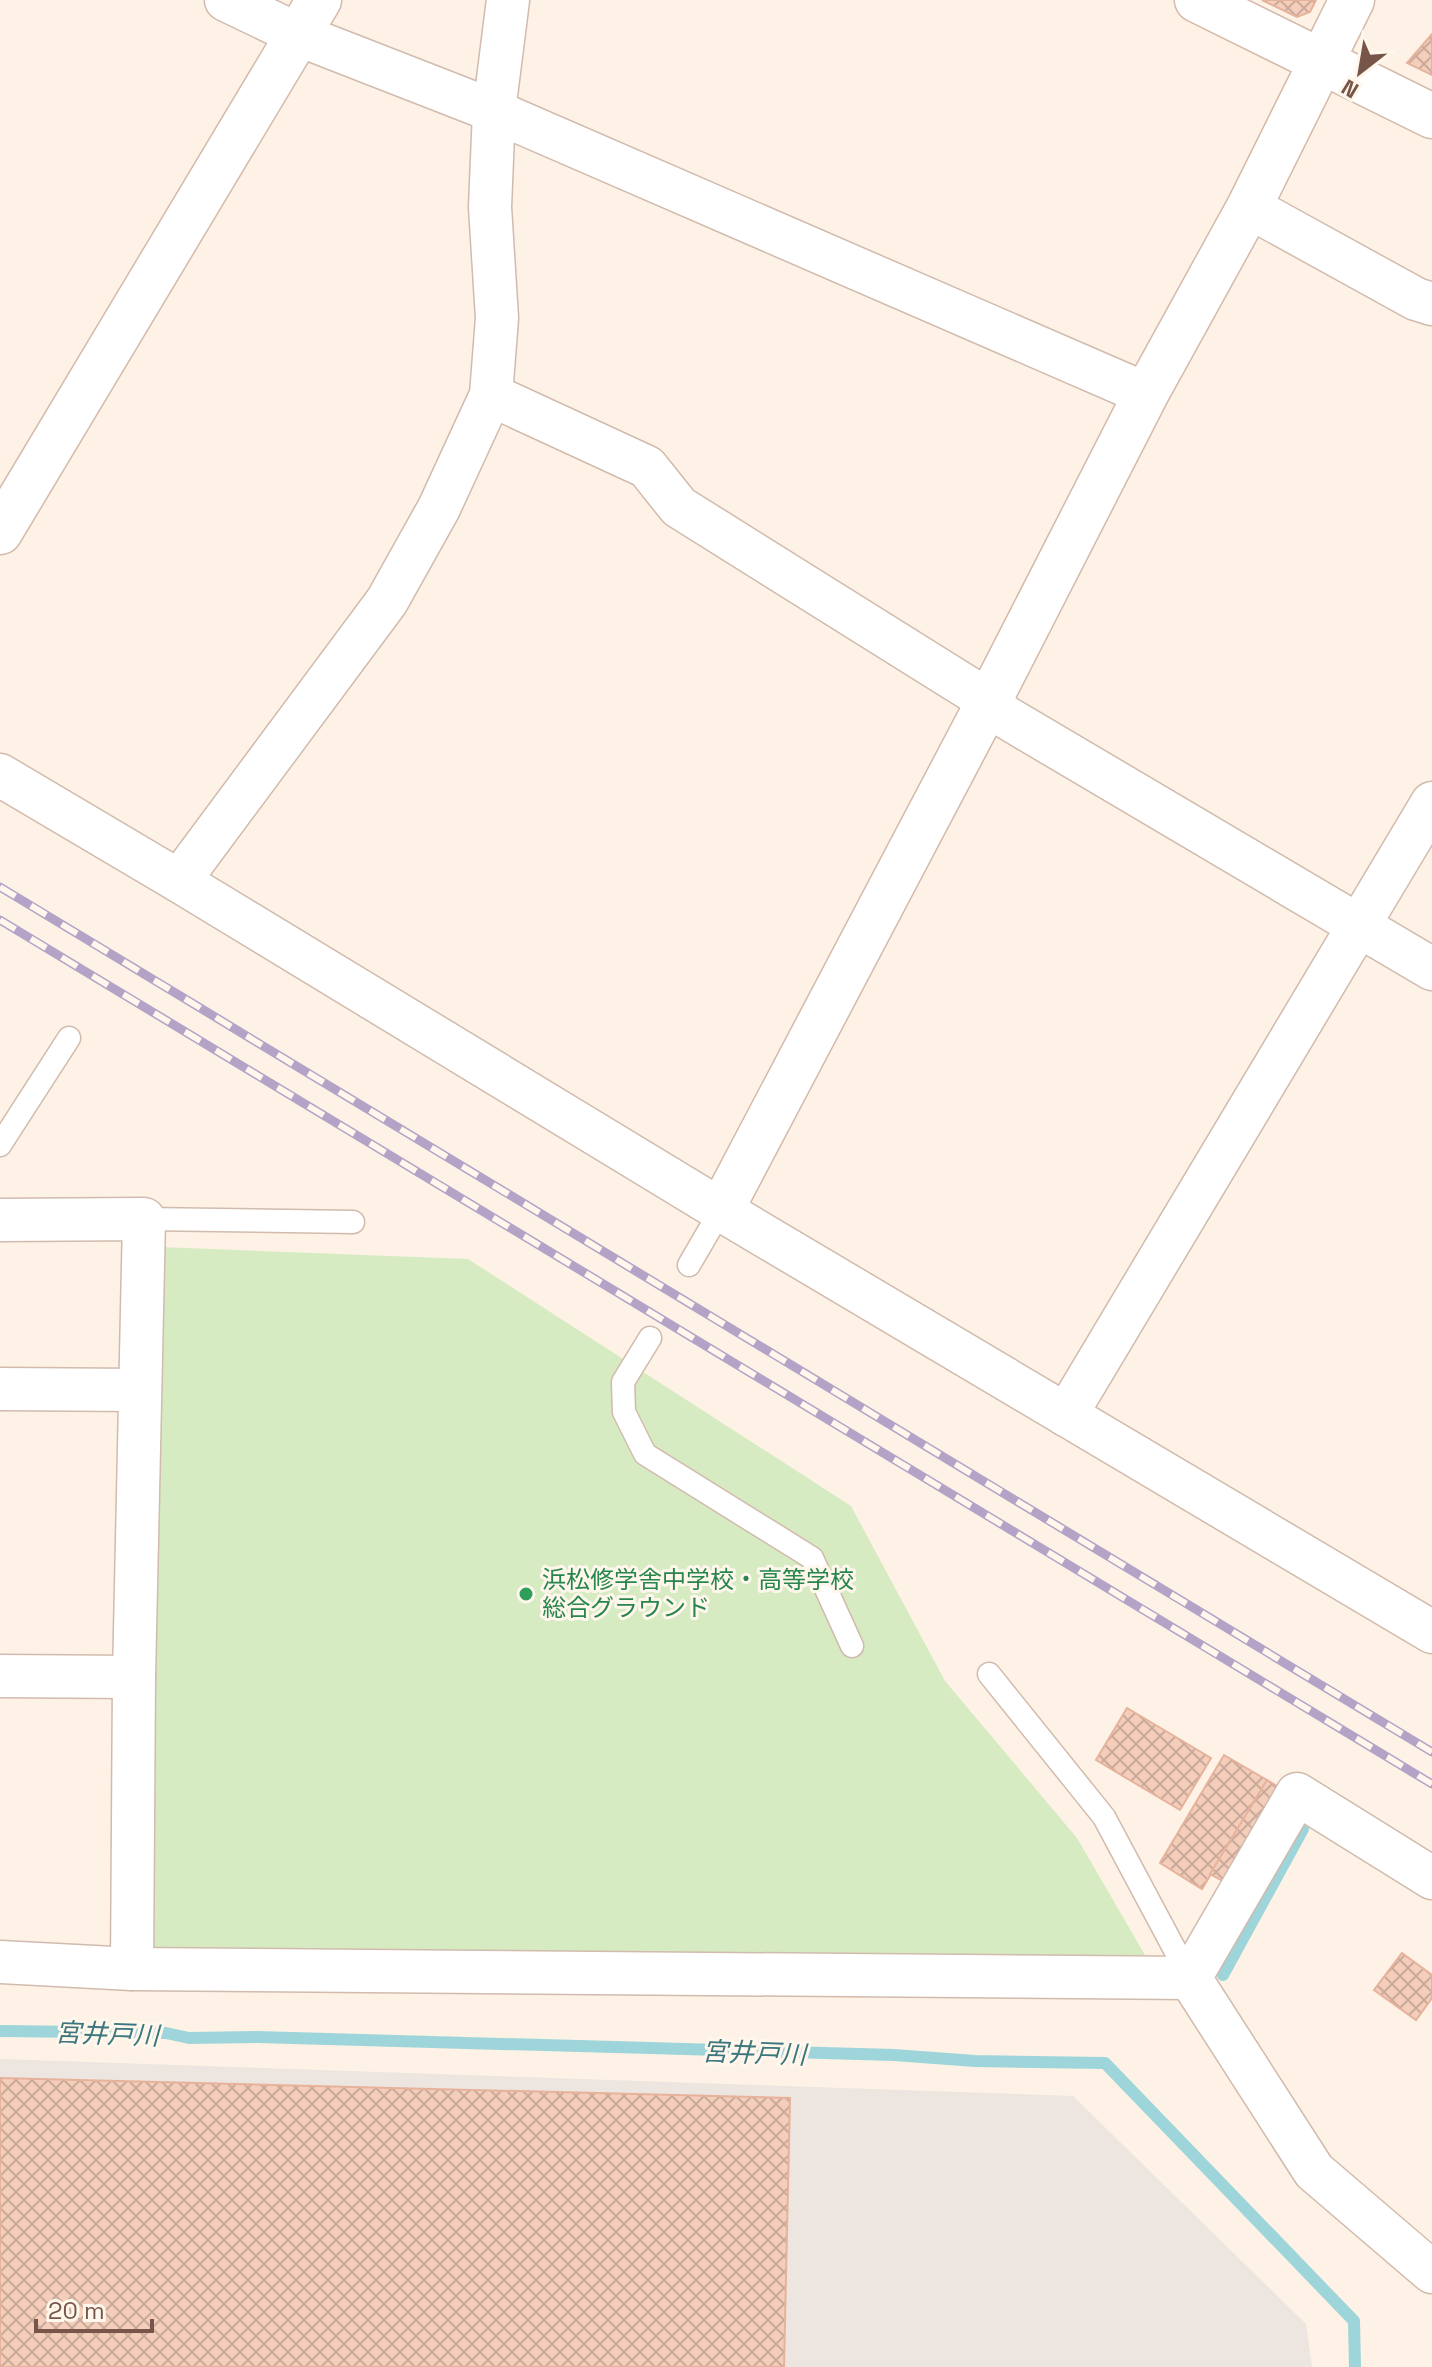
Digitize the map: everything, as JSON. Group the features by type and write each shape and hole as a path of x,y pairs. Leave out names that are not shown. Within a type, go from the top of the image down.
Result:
{"street":[{"path":"226,0 309,18 494,111 1146,394"},
{"path":"179,881 387,601 439,508 491,395 497,318 490,207 494,111 508,0"},
{"path":"1197,0 1432,116"},
{"path":"721,1210 989,701 1146,394 1249,207 1352,0"},
{"path":"5,512 309,18"},
{"path":"1249,207 1416,299 1432,304"},
{"path":"491,395 647,467 679,507 989,701 1004,716 1432,969"},
{"path":"0,775 721,1210 1432,1632"},
{"path":"1066,1415 1432,803"},
{"path":"0,1220 144,1219 134,1677 132,1969"},
{"path":"0,1389 140,1390"},
{"path":"0,1676 134,1677"},
{"path":"1190,1978 1297,1794 1432,1878"},
{"path":"0,1962 132,1969 1190,1978"},
{"path":"1190,1978 1314,2171 1432,2272"}],"lane":[{"path":"0,1145 69,1038"},
{"path":"689,1265 721,1210"},
{"path":"144,1219 353,1222"},
{"path":"650,1338 623,1382 624,1412 645,1454 812,1558 852,1646"},
{"path":"989,1674 1104,1817 1190,1978"}],"shaded area":[{"path":"0,2059 1073,2096 1306,2324 1312,2367 0,2367"}],"green space":[{"name":"浜松修学舎中学校・高等学校 総合グラウンド","path":"159,1247 468,1259 851,1506 945,1681 1077,1838 1149,1962 147,1952"}],"building":[{"path":"1262,0 1316,0 1310,12 1297,17"},
{"path":"1432,34 1432,75 1407,63"},
{"path":"1127,1708 1211,1758 1180,1810 1096,1760"},
{"path":"1224,1755 1267,1780 1202,1889 1160,1863"},
{"path":"1267,1780 1282,1789 1226,1883 1210,1874"},
{"path":"1402,1953 1432,1975 1432,1998 1416,2020 1374,1990"},
{"path":"0,2078 790,2098 784,2367 0,2367"}],"waterway":[{"path":"1223,1975 1303,1829"},
{"name":"宮井戸川","path":"0,2031 166,2033 189,2038 257,2037 1105,2063 1354,2321 1355,2367"}],"railway":[{"path":"0,887 1432,1752"},
{"path":"0,920 1432,1784"}],"place":[{"name":"浜松修学舎中学校・高等学校 総合グラウンド","path":"526,1594"}]}
